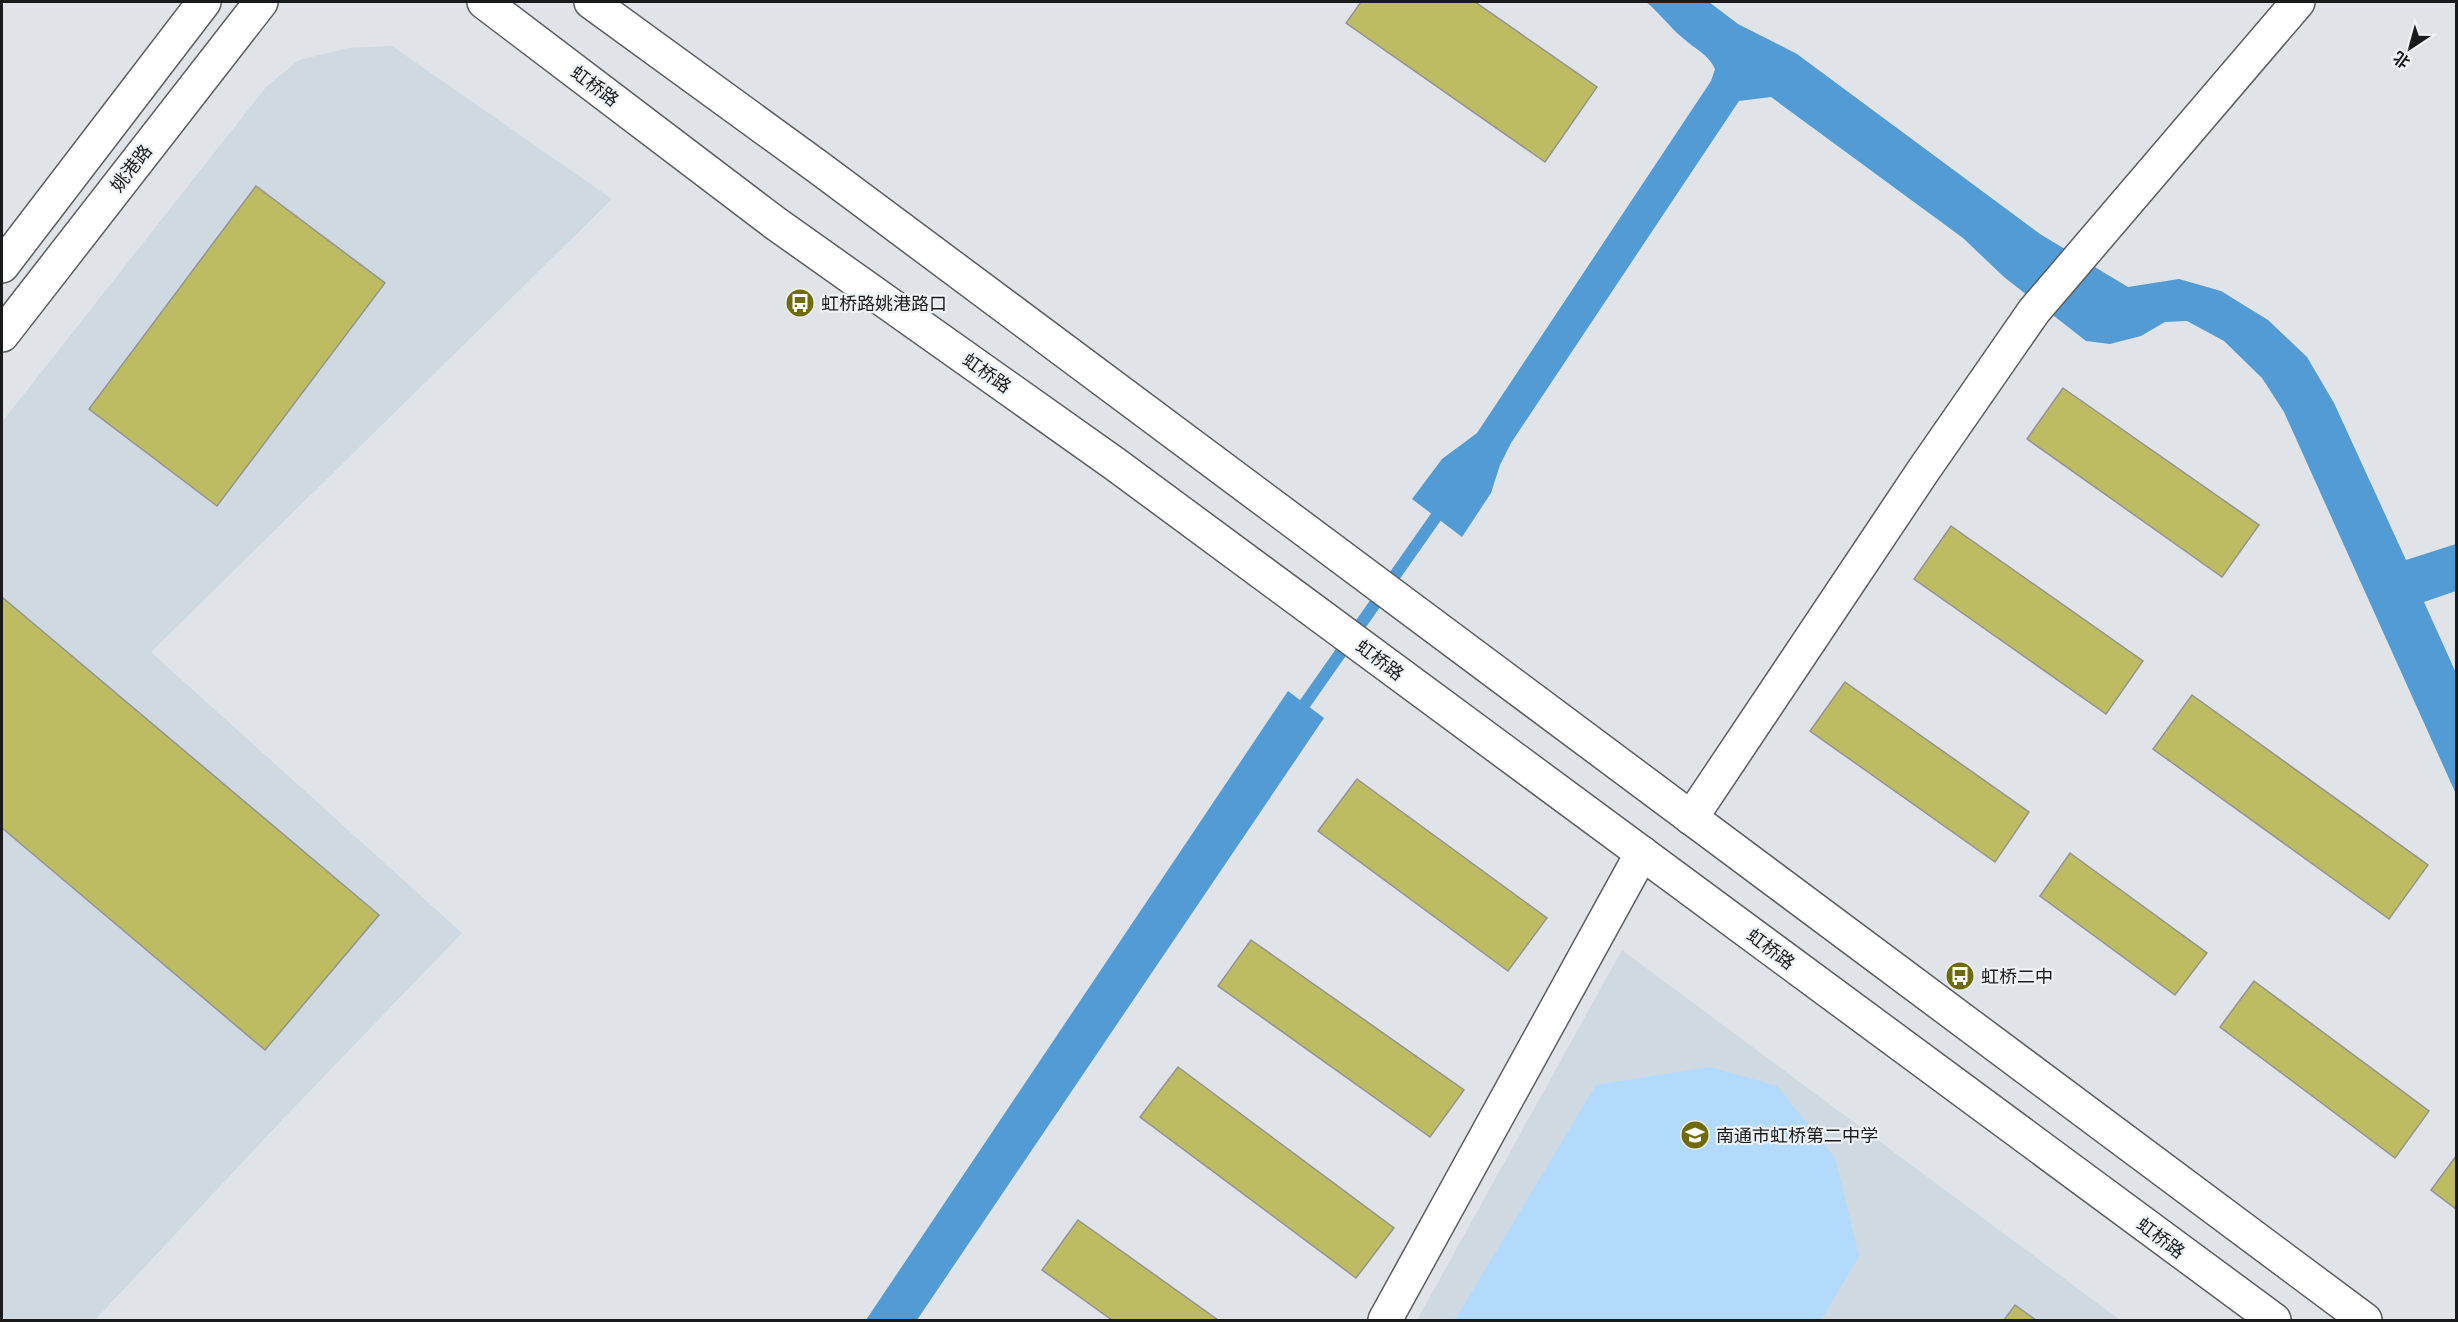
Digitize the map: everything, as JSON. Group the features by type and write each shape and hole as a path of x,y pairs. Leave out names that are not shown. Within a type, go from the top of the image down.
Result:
{"main road":[{"path":"2,266 204,2"},
{"name":"姚港路","path":"2,335 261,2"},
{"name":"虹桥路","path":"484,2 775,224 1115,464 2274,1320"},
{"path":"591,2 837,182 2365,1320"},
{"path":"1691,818 1923,471 2034,311 2298,2"},
{"path":"1385,1320 1642,853"}],"shaded area":[{"path":"1646,2 1709,2 1738,24 1797,54 2040,234 2128,287 2179,279 2221,291 2268,320 2307,357 2334,403 2406,560 2456,544 2456,591 2424,602 2456,673 2456,794 2284,412 2262,378 2224,341 2187,321 2165,322 2141,336 2110,344 2086,341 2004,277 1963,238 1771,97 1739,101 1511,443 1500,465 1491,493 1462,537 1412,499 1442,459 1477,433 1711,81 1715,69 1709,60 1679,35"},
{"path":"392,46 612,199 151,652 462,933 282,1120 95,1320 2,1320 2,422 266,87 299,60 348,48"},
{"path":"1288,691 1324,718 917,1320 866,1320"},
{"name":"南通市虹桥第二中学","path":"1622,950 2120,1320 1417,1320"},
{"path":"1710,1067 1777,1086 1835,1158 1859,1256 1821,1320 1455,1320 1596,1085"}],"building":[{"path":"1361,2 1475,2 1597,87 1545,162 1346,23"},
{"path":"256,186 385,283 217,506 89,409"},
{"path":"2063,388 2259,525 2222,577 2027,439"},
{"path":"1951,526 2143,661 2106,714 1914,579"},
{"path":"2,597 379,915 265,1050 2,828"},
{"path":"1845,682 2029,812 1995,862 1810,731"},
{"path":"2192,695 2428,865 2389,919 2153,749"},
{"path":"1357,779 1547,918 1508,971 1318,831"},
{"path":"2070,853 2207,953 2175,995 2040,896"},
{"path":"1251,940 1464,1090 1430,1137 1218,986"},
{"path":"2254,981 2429,1111 2395,1158 2220,1027"},
{"path":"1178,1067 1394,1228 1356,1278 1140,1117"},
{"path":"2456,1156 2456,1209 2431,1190"},
{"path":"1078,1220 1218,1320 1112,1320 1042,1270"},
{"path":"2015,1305 2036,1320 2004,1320"}],"waterway":[{"path":"1297,715 1445,504"}],"place":[{"name":"虹桥路姚港路口","path":"800,303"},
{"name":"虹桥二中","path":"1960,976"},
{"name":"南通市虹桥第二中学","path":"1695,1135"}]}
